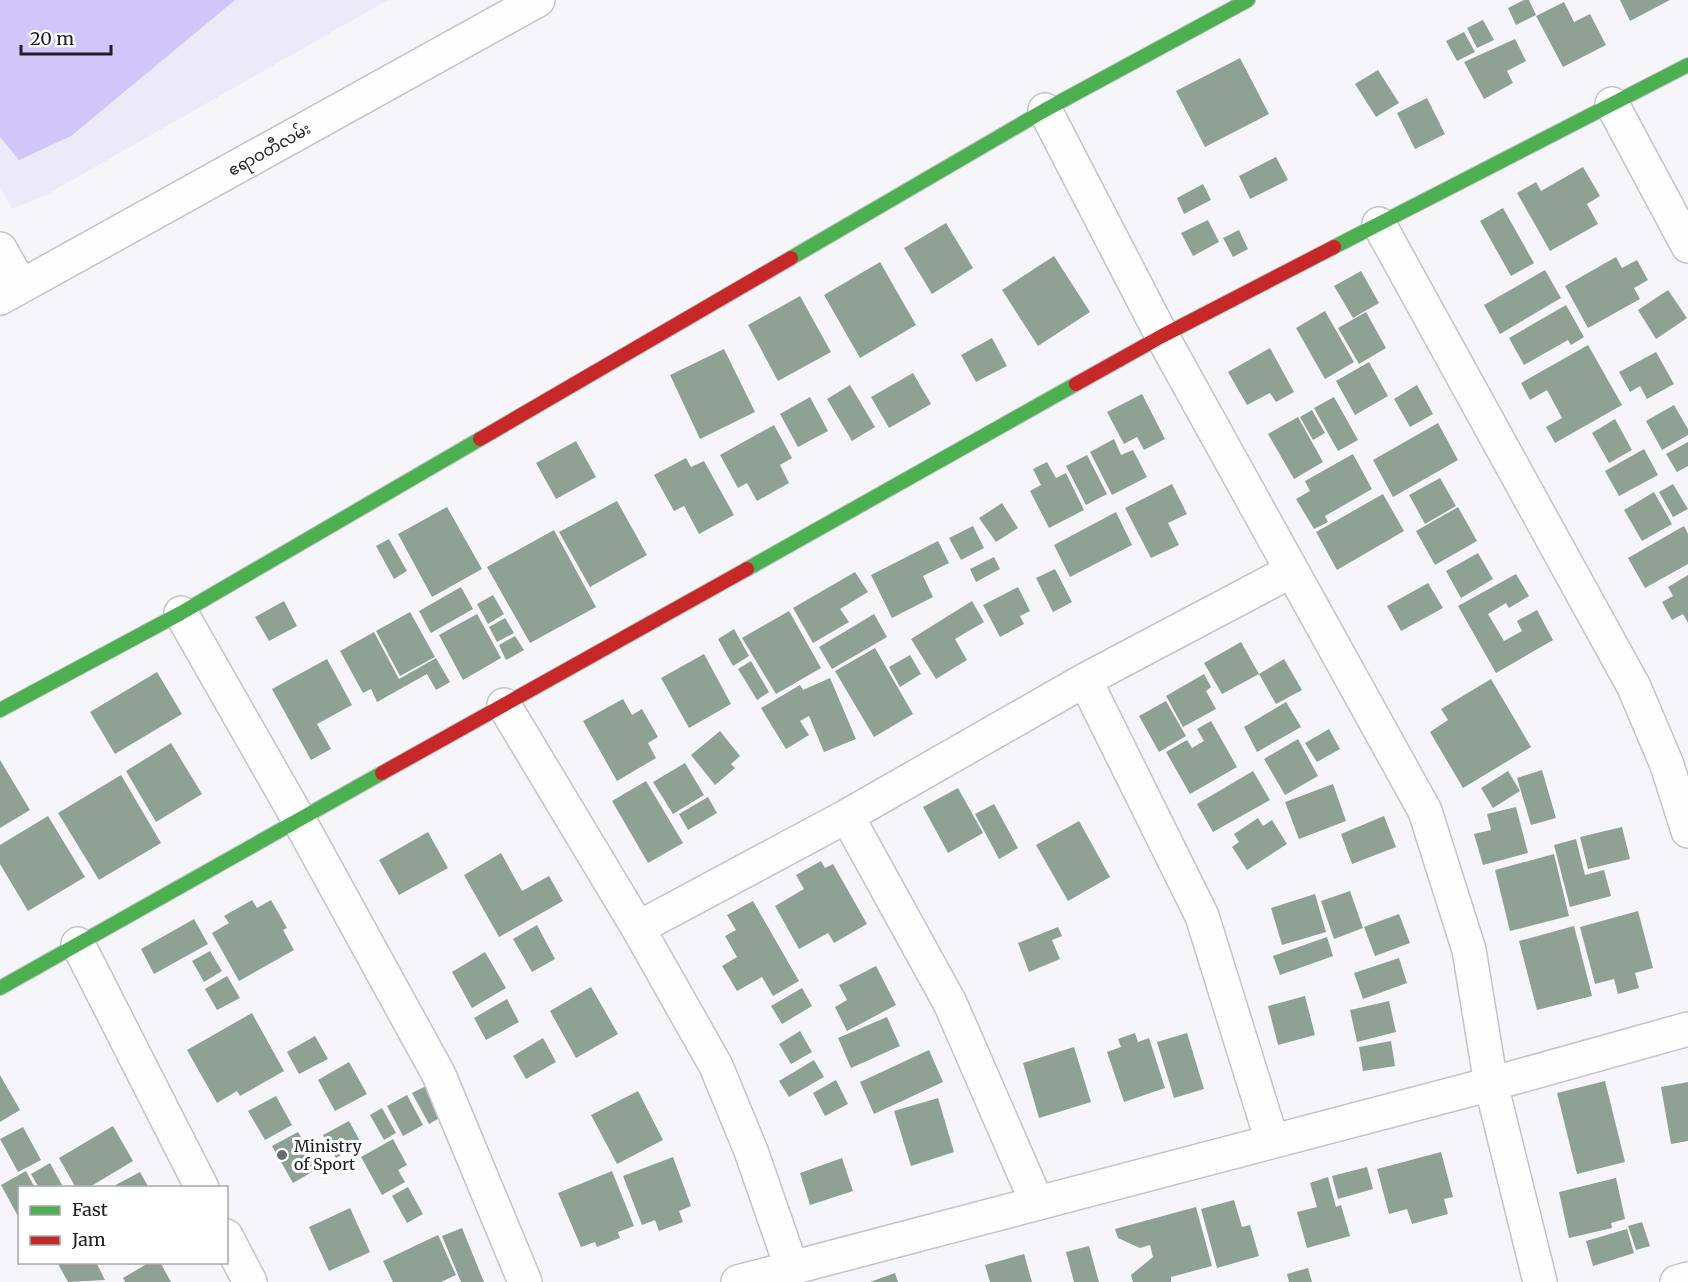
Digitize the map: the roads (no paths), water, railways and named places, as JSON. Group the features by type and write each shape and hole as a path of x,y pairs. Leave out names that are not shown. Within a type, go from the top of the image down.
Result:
{"street":[{"name":"ဧရာဝတီလမ်း","path":"11,292 538,0"},
{"path":"0,710 181,613 1045,110 1248,0"},
{"path":"0,988 1162,336 1688,65"},
{"path":"1612,104 1688,246"},
{"path":"1045,110 1162,336 1425,810 1469,950 1491,1084 1540,1282"},
{"path":"1378,224 1634,687 1667,765 1688,831"},
{"path":"0,249 11,292"},
{"path":"638,928 847,816 1085,680 1291,572"},
{"path":"181,613 299,820 439,1075 525,1282"},
{"path":"1085,680 1202,916 1272,1142"},
{"path":"504,705 638,928 716,1066 751,1152 791,1266"},
{"path":"847,816 950,1003 1038,1203"},
{"path":"78,944 201,1186"},
{"path":"738,1282 791,1266 1491,1084 1688,1029"},
{"path":"228,1240 250,1282"},
{"path":"1677,1282 1688,1279"}],"place":[{"name":"Ministry of Sport","path":"282,1155"}]}
